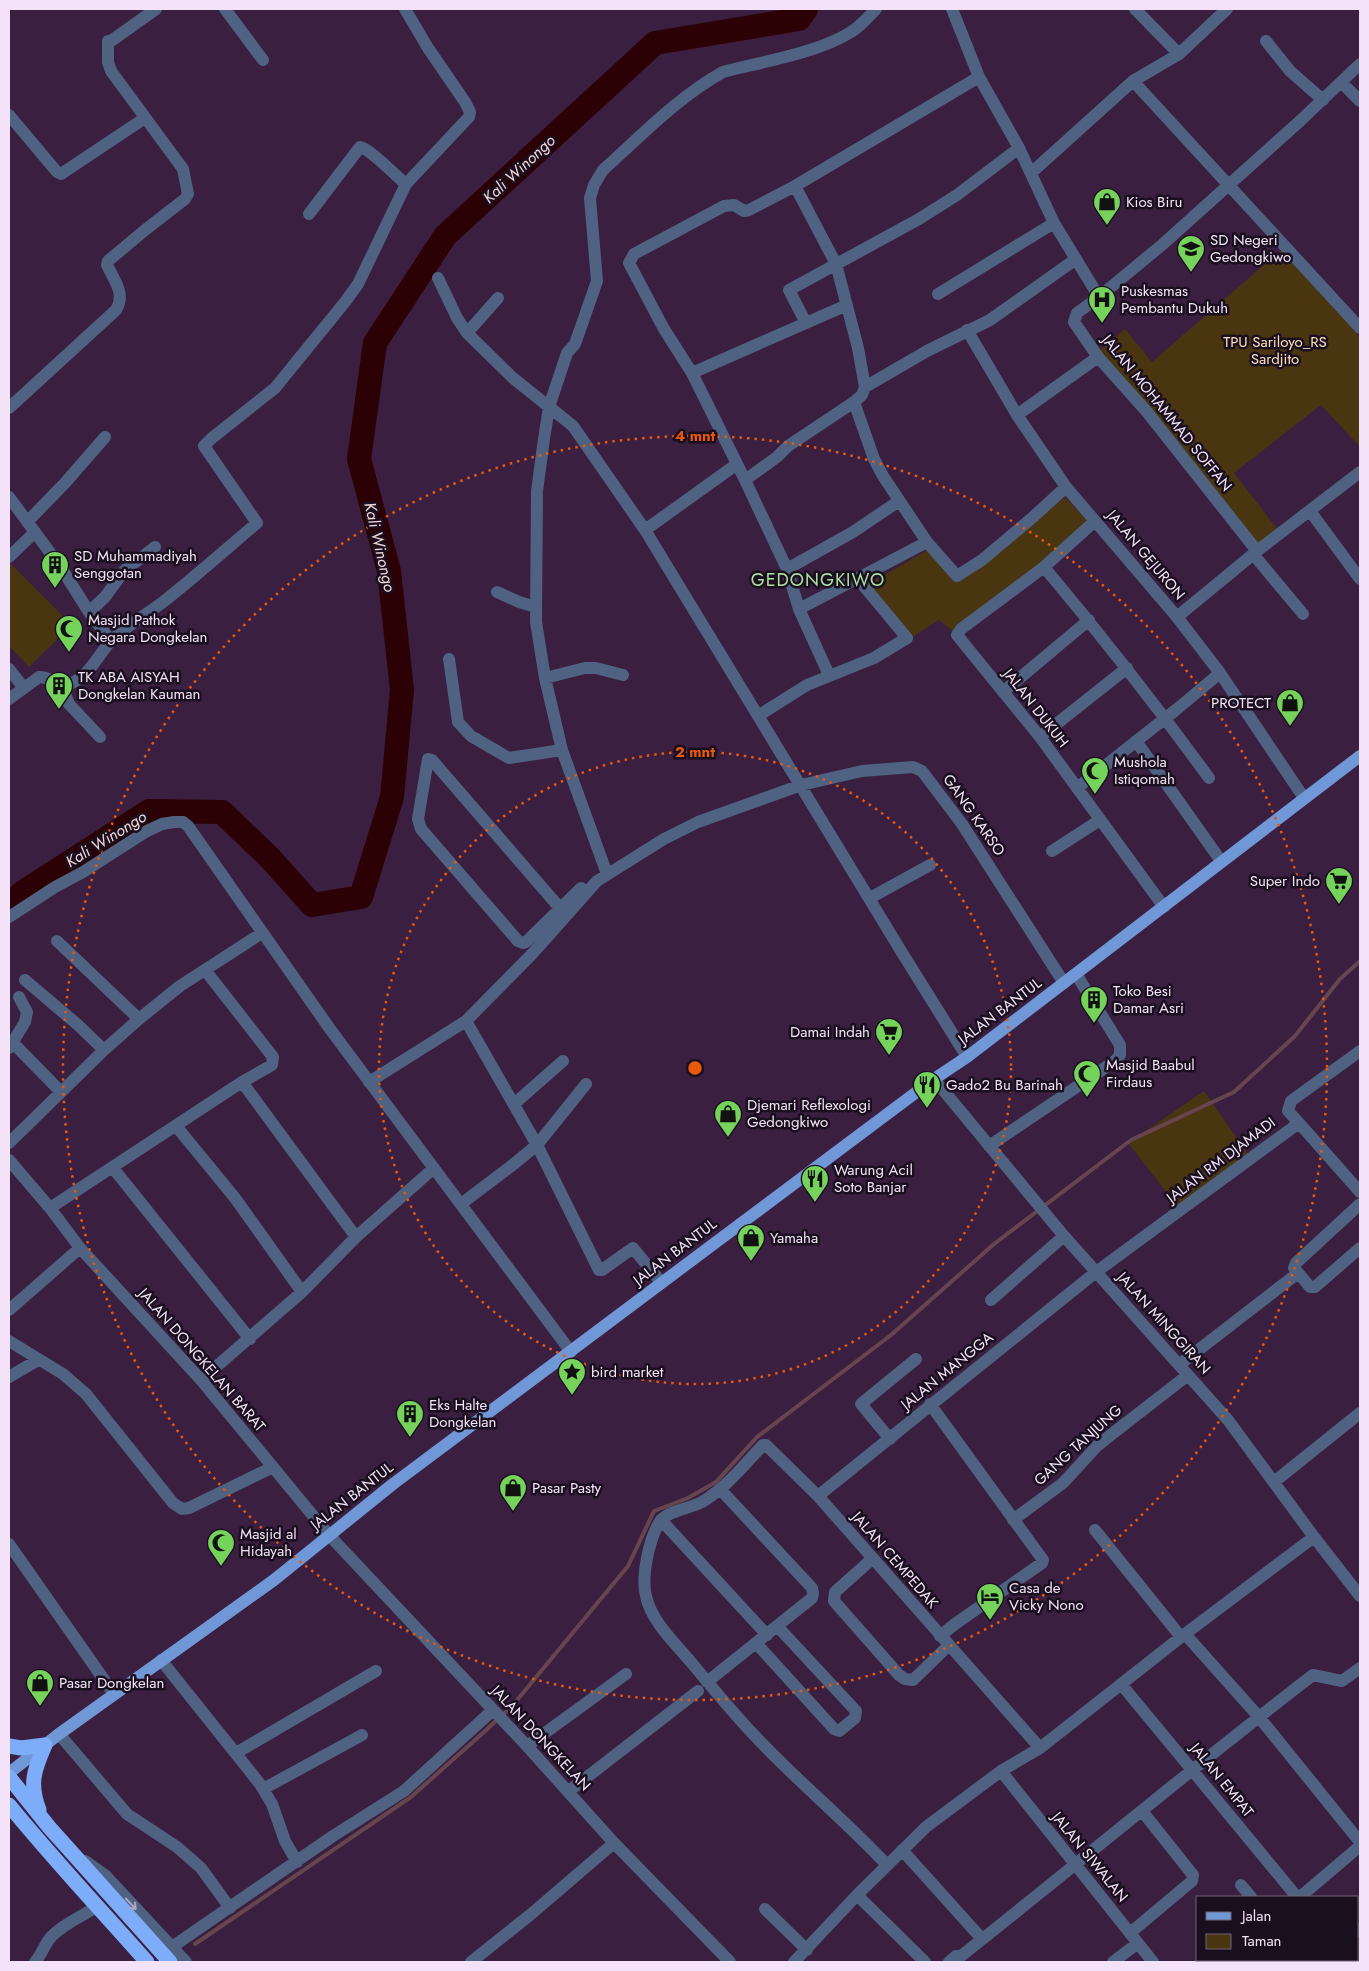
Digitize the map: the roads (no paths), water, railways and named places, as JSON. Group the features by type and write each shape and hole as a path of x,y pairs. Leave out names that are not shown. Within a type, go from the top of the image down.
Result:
{"highway":[{"path":"9,1746 21,1748 45,1745 33,1777 35,1800 42,1818"},
{"path":"12,1772 42,1818 68,1849 171,1955"},
{"path":"9,1806 29,1831 147,1962"},
{"path":"9,1820 29,1831"}],"main road":[{"name":"JALAN BANTUL","path":"12,1772 59,1734 274,1580 329,1534 477,1421 934,1078 967,1057 1360,756"}],"street":[{"path":"9,408 116,310 121,293 107,265 108,261 187,197 189,189 183,169 145,118 110,68 108,62 108,41 111,41 156,9"},
{"path":"225,9 264,60"},
{"path":"9,700 42,677 61,684 70,684 80,677 111,641 163,602 257,523 204,446 275,388 345,302 358,284 406,184 470,114 466,102 428,48 405,9"},
{"path":"607,874 562,750 545,678 538,635 536,607 536,491 567,353 575,344 597,281 590,198 594,185 603,170 690,93 714,76 806,51 847,35 876,9"},
{"path":"1135,9 1179,54"},
{"path":"1031,173 1133,81 1179,54 1227,9"},
{"path":"955,10 979,77 1031,173 1054,223 1100,298"},
{"path":"1266,41 1290,71 1323,100"},
{"name":"JALAN MOHAMMAD SOFFAN","path":"1303,614 1153,420 1098,357 1074,321 1076,313 1100,298 1163,244 1323,100 1360,64"},
{"path":"829,675 800,609 787,569 692,373 664,329 630,267 632,257 724,206 734,205 744,211 749,210 795,186 979,77"},
{"path":"1133,81 1227,186 1360,328"},
{"path":"1341,82 1360,101"},
{"path":"9,115 57,172 61,174 145,118"},
{"path":"309,214 360,147 364,147 369,151 406,184"},
{"path":"806,323 789,290 919,219 957,195 1018,148"},
{"path":"745,480 777,457 788,446 862,396 865,387 858,348 836,264 795,186"},
{"path":"938,294 1054,223"},
{"path":"865,387 967,330 990,320 1076,260"},
{"path":"438,278 457,318 467,333 513,378 573,426 645,530 967,1057"},
{"path":"467,333 498,298"},
{"path":"692,373 846,305"},
{"name":"JALAN GEJURON","path":"967,330 1016,415 1066,487 1176,616 1220,672 1304,798"},
{"path":"1016,415 1098,357"},
{"path":"854,402 874,459 899,501 927,542 956,576 960,576 982,560 1066,487"},
{"path":"9,557 65,483 105,437"},
{"path":"645,530 737,464"},
{"path":"1176,616 1360,472"},
{"path":"9,497 60,566 89,612 111,641"},
{"path":"787,569 853,532 899,501"},
{"path":"1310,511 1356,563 1360,579"},
{"path":"1095,521 1044,567 1166,717 1209,778"},
{"path":"800,609 927,542"},
{"path":"89,612 105,597 124,571 155,547"},
{"name":"JALAN DUKUH","path":"1044,567 961,629 957,633 957,637 1040,737 1164,907"},
{"path":"758,716 807,685 874,658 907,638 858,578"},
{"path":"497,592 536,607"},
{"path":"1003,692 1089,620"},
{"path":"449,658 458,722 471,736 509,758 562,750"},
{"path":"545,678 585,668 596,668 623,675"},
{"path":"1040,737 1127,668"},
{"path":"9,669 24,688"},
{"path":"1077,788 1220,672"},
{"path":"61,684 69,704 100,737"},
{"path":"1136,741 1221,861"},
{"path":"369,1082 466,1021 533,953 590,888 582,887 559,907 524,943 518,941 420,827 418,819 428,758 432,760 559,907"},
{"name":"GANG KARSO","path":"590,888 607,874 680,830 801,785 862,771 913,767 922,771 967,832 1064,983"},
{"path":"1052,851 1100,820"},
{"path":"9,917 147,832 162,824 183,822 216,864 262,934 369,1082 571,1352"},
{"path":"870,898 930,865"},
{"path":"9,1144 104,1050 139,1019 180,986 262,934"},
{"path":"57,941 139,1019"},
{"path":"50,1208 242,1082 269,1068 274,1059 205,970"},
{"path":"989,1146 1120,1055 1120,1045 1076,974"},
{"path":"25,980 104,1050"},
{"path":"10,1047 25,1022 27,1012 19,997"},
{"path":"466,1021 536,1145 599,1270 602,1270 633,1248 661,1282"},
{"path":"10,1047 17,1047 61,1092"},
{"name":"JALAN RM DJAMADI","path":"1096,1272 1299,1123 1288,1111 1291,1101 1360,1051"},
{"path":"514,1104 563,1062"},
{"name":"JALAN MINGGIRAN","path":"934,1078 1064,1236 1228,1420 1360,1596"},
{"path":"242,1082 356,1237"},
{"path":"461,1204 536,1145 586,1084"},
{"path":"1299,1123 1360,1192"},
{"path":"176,1126 235,1198 302,1292"},
{"name":"JALAN DONGKELAN BARAT","path":"9,1160 50,1208 80,1248 201,1380 329,1534"},
{"path":"113,1168 250,1339"},
{"path":"201,1380 302,1292 356,1237 434,1168"},
{"path":"1360,1204 1296,1263 1294,1268 1310,1287 1315,1287 1360,1248"},
{"path":"991,1300 1064,1236"},
{"path":"9,1310 80,1248"},
{"name":"JALAN MANGGA","path":"818,1496 1096,1272"},
{"name":"GANG TANJUNG","path":"1013,1520 1073,1474 1097,1446 1298,1273"},
{"path":"9,1341 64,1374 86,1394 173,1504 179,1508 189,1508 273,1467"},
{"path":"890,1439 861,1404 916,1359"},
{"path":"9,1377 38,1360"},
{"path":"872,1559 835,1592 834,1601 893,1668 905,1678 914,1680 955,1624 1042,1563 1042,1557 1013,1520 930,1404"},
{"path":"1274,1482 1360,1412"},
{"name":"JALAN CEMPEDAK","path":"720,1489 765,1444 818,1496 1040,1748"},
{"path":"708,1682 812,1598 813,1592 812,1588 720,1489 702,1502 660,1520 649,1550 645,1580 646,1597 660,1623 708,1682 755,1736 887,1866"},
{"path":"660,1520 856,1711 855,1718 842,1730 834,1729 756,1643"},
{"path":"1095,1530 1183,1635 1259,1717 1360,1842"},
{"name":"JALAN DONGKELAN","path":"329,1534 569,1791 614,1843 730,1962"},
{"path":"794,1962 857,1895 926,1827 1001,1771 1040,1748 1183,1635 1314,1537"},
{"path":"9,1544 114,1694"},
{"path":"162,1660 263,1789 272,1804 285,1841 297,1862"},
{"path":"949,1962 956,1956 961,1956 1313,1675 1342,1681 1360,1668"},
{"path":"236,1753 376,1671"},
{"path":"527,1746 626,1674"},
{"name":"JALAN EMPAT","path":"1121,1684 1297,1896"},
{"path":"569,1791 698,1692"},
{"path":"186,1962 171,1955 230,1908 404,1791 494,1710"},
{"path":"59,1734 127,1814 176,1847 201,1868 230,1908"},
{"path":"263,1789 362,1735"},
{"name":"JALAN SIWALAN","path":"1001,1771 1153,1962"},
{"path":"1113,1962 1193,1878 1193,1875 1142,1812"},
{"path":"471,1962 530,1915 614,1843"},
{"path":"1299,1896 1360,1846"},
{"path":"902,1850 982,1939"},
{"path":"1241,1886 1250,1896"},
{"path":"857,1895 925,1962"},
{"path":"35,1962 53,1934 98,1906"},
{"path":"765,1909 806,1950"}],"waterway":[{"name":"Kali Winongo","path":"9,905 23,892 149,811 222,812 270,858 312,905 361,897 392,797 402,690 389,571 359,459 375,343 445,236 655,43 799,19 806,9"},
{"path":"195,1944 411,1797 513,1705 628,1566 654,1511 688,1498 716,1482 757,1437 891,1335 994,1244 1131,1140 1234,1092 1295,1036 1340,979 1360,961"}],"place":[{"name":"Kios Biru","path":"1107,226"},
{"name":"SD Negeri Gedongkiwo","path":"1191,273"},
{"name":"Puskesmas Pembantu Dukuh","path":"1102,324"},
{"name":"SD Muhammadiyah Senggotan","path":"55,589"},
{"name":"Masjid Pathok Negara Dongkelan","path":"69,653"},
{"name":"TK ABA AISYAH Dongkelan Kauman","path":"59,710"},
{"name":"PROTECT","path":"1290,727"},
{"name":"Mushola Istiqomah","path":"1095,795"},
{"name":"Super Indo","path":"1339,905"},
{"name":"Toko Besi Damar Asri","path":"1094,1024"},
{"name":"Damai Indah","path":"889,1056"},
{"name":"Masjid Baabul Firdaus","path":"1087,1098"},
{"name":"Gado2 Bu Barinah","path":"927,1109"},
{"name":"Djemari Reflexologi Gedongkiwo","path":"728,1138"},
{"name":"Warung Acil Soto Banjar","path":"815,1203"},
{"name":"Yamaha","path":"751,1262"},
{"name":"bird market","path":"572,1396"},
{"name":"Eks Halte Dongkelan","path":"410,1438"},
{"name":"Pasar Pasty","path":"513,1512"},
{"name":"Masjid al Hidayah","path":"221,1567"},
{"name":"Casa de Vicky Nono","path":"990,1621"},
{"name":"Pasar Dongkelan","path":"40,1707"}],"district":[{"name":"GEDONGKIWO","path":"818,580"}],"park label":[{"name":"TPU Sariloyo_RS Sardjito","path":"1275,350"}]}
